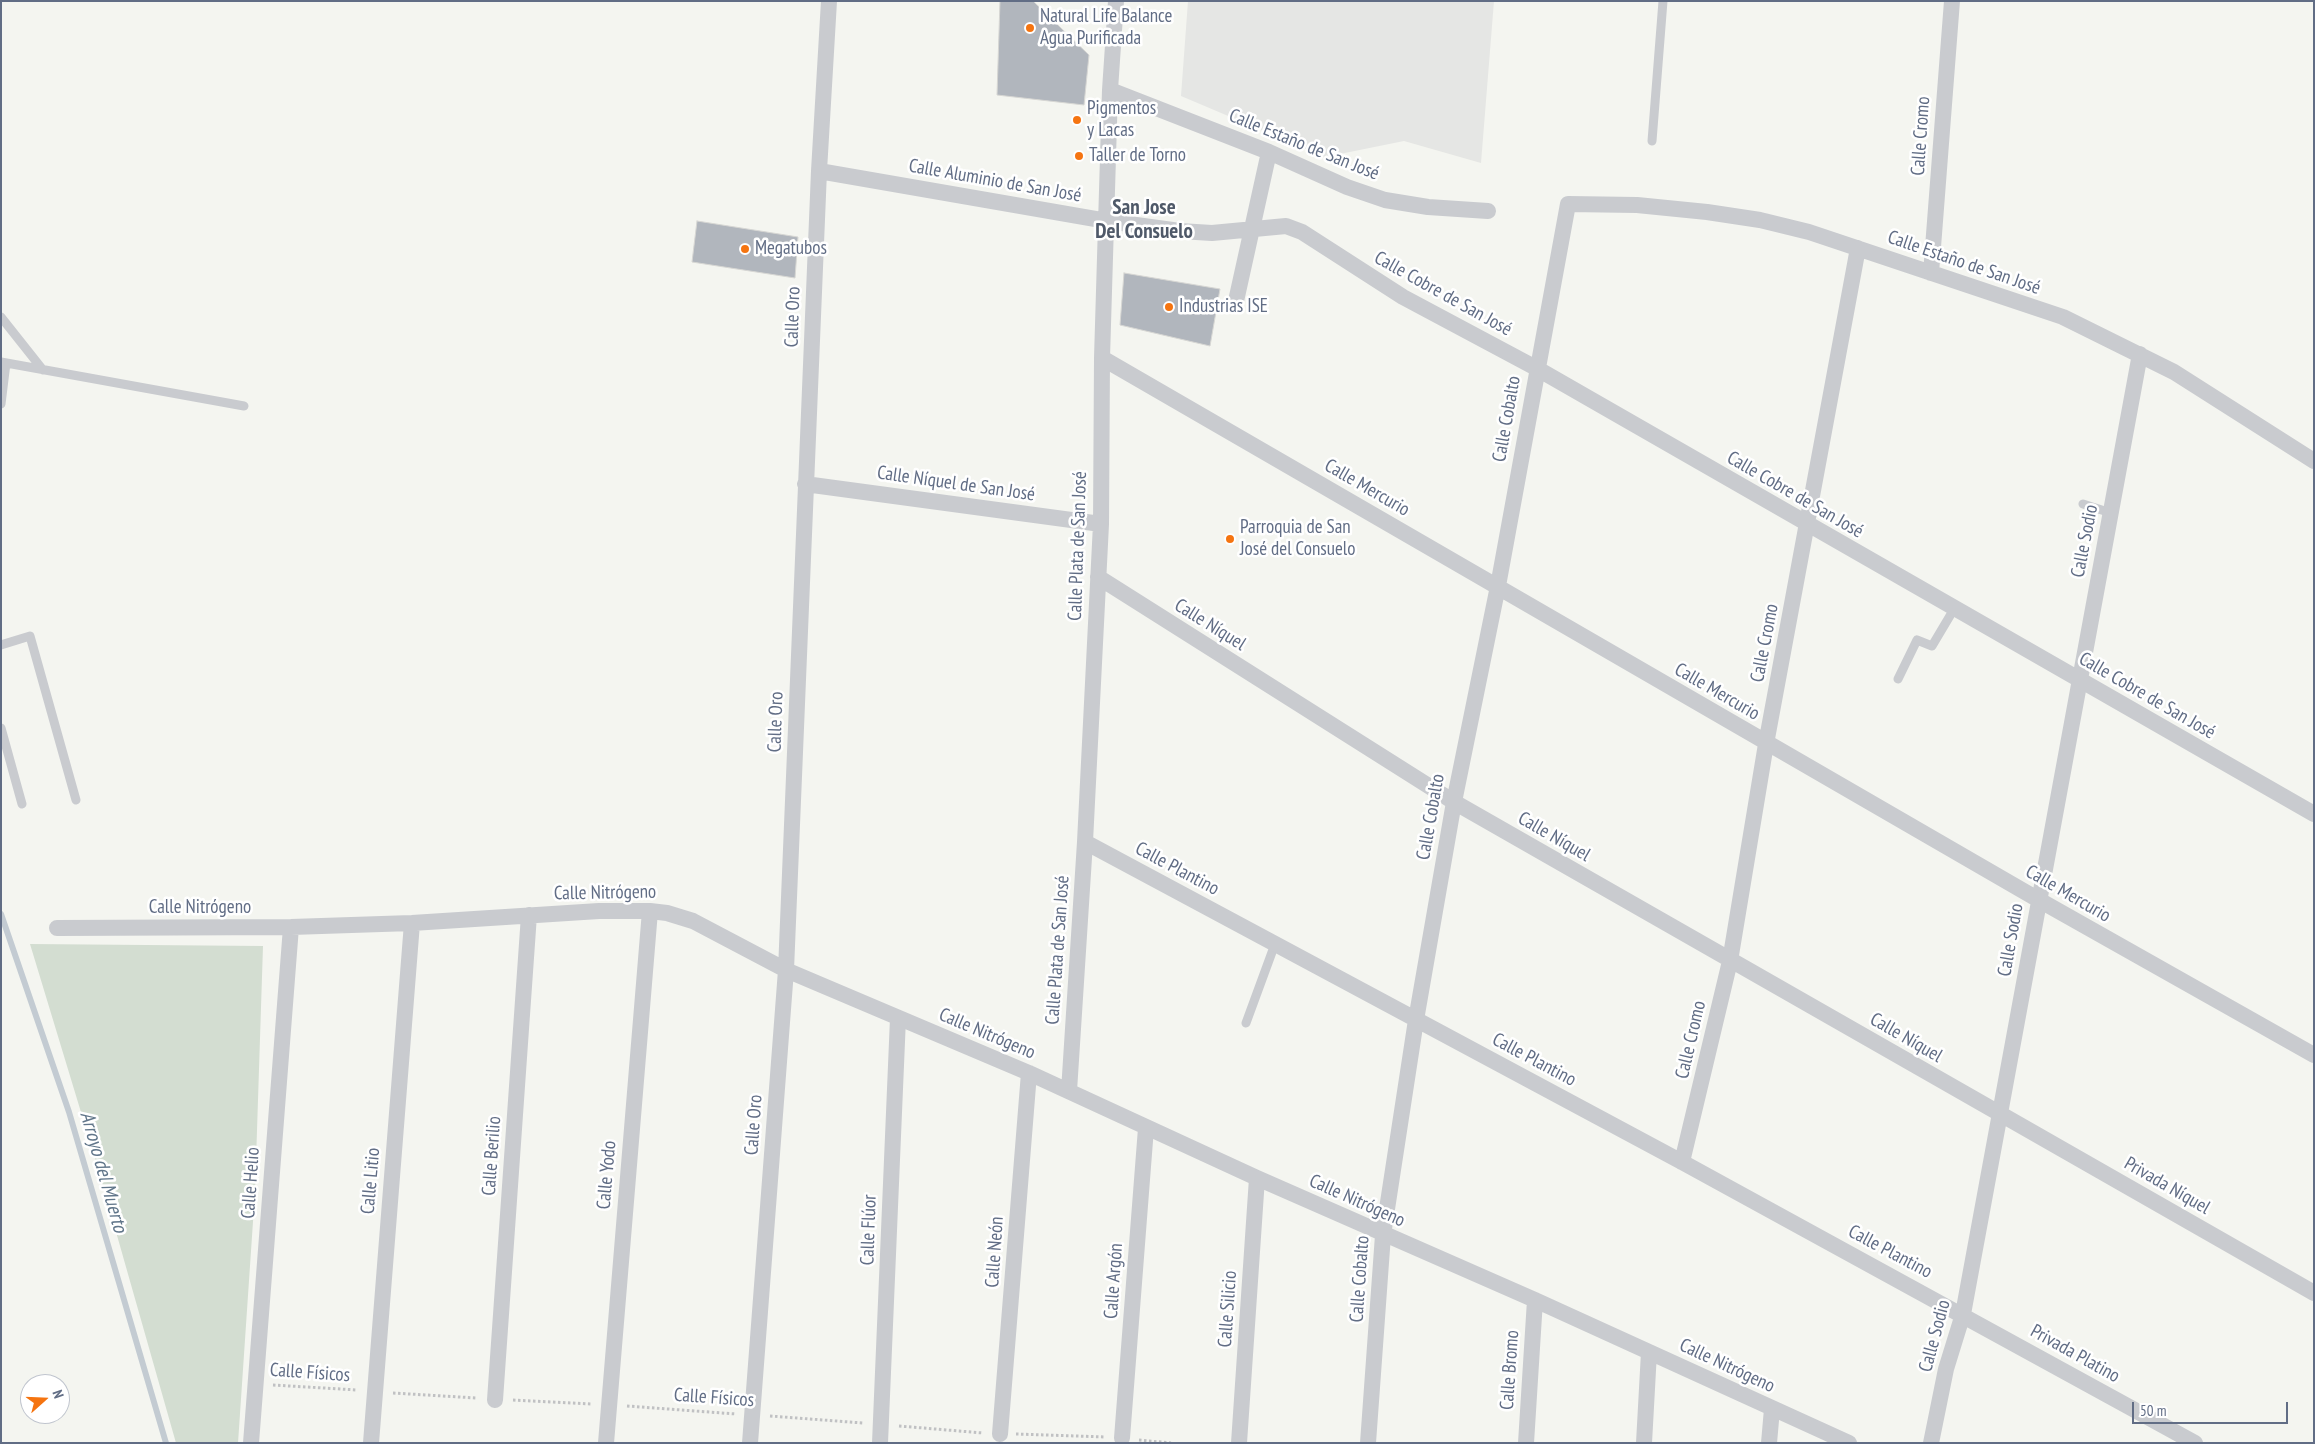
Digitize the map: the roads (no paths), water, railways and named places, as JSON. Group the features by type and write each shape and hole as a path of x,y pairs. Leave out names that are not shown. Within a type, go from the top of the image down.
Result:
{"street":[{"name":"Calle Oro","path":"750,1443 786,970 819,171 829,1"},
{"name":"Calle Plata de San José","path":"1069,1091 1085,842 1101,524 1102,358 1110,90 1116,1"},
{"name":"Calle Cromo","path":"1931,273 1952,1"},
{"name":"Calle Estaño de San José","path":"1110,90 1270,152 1347,187 1385,200 1428,207 1488,211"},
{"path":"1236,301 1270,152"},
{"name":"Calle Aluminio de San José","path":"819,171 1107,221 1180,231 1212,232 1253,229"},
{"name":"Calle Estaño de San José","path":"1568,204 1637,205 1707,212 1760,220 1809,232 2063,317 2174,372 2314,461"},
{"name":"Calle Cobalto","path":"1368,1443 1383,1235 1416,1020 1454,802 1498,586 1536,368 1568,204"},
{"name":"Calle Cobre de San José","path":"1253,229 1286,226 1302,232 1403,297 1536,368 2314,814"},
{"name":"Calle Cromo","path":"1682,1162 1730,961 1766,744 1858,248"},
{"name":"Calle Sodio","path":"1931,1443 1946,1369 1963,1314 2140,354"},
{"name":"Calle Mercurio","path":"1102,358 1498,586 1766,744 2314,1055"},
{"name":"Calle Níquel de San José","path":"806,484 1101,524"},
{"name":"Calle Níquel","path":"1098,577 1454,802 2001,1114"},
{"name":"Calle Plantino","path":"1085,842 1963,1314"},
{"name":"Calle Nitrógeno","path":"57,928 291,927 412,923 529,915 650,910 693,921 786,970 1030,1073 1146,1128 1383,1235 1535,1300 1849,1443"},
{"name":"Calle Yodo","path":"606,1443 607,1404 650,910"},
{"name":"Calle Berilio","path":"495,1400 529,915"},
{"name":"Calle Litio","path":"371,1443 412,923"},
{"name":"Calle Helio","path":"251,1443 291,927"},
{"name":"Calle Flúor","path":"880,1443 898,1018"},
{"name":"Calle Neón","path":"1000,1434 1030,1073"},
{"name":"Privada Níquel","path":"2001,1114 2314,1293"},
{"name":"Calle Argón","path":"1122,1438 1146,1128"},
{"name":"Calle Silicio","path":"1239,1443 1257,1178"},
{"name":"Calle Bromo","path":"1526,1443 1535,1300"},
{"name":"Privada Platino","path":"1963,1314 2195,1443"},
{"path":"1644,1443 1649,1352"},
{"path":"1769,1443 1772,1409"}],"lane":[{"path":"1652,141 1663,1"},
{"path":"1,318 43,370"},
{"path":"1,404 3,363 244,406"},
{"path":"2083,504 2111,513"},
{"path":"1898,679 1917,640 1932,646 1954,609"},
{"path":"1,645 30,636 76,800"},
{"path":"1,728 22,804"},
{"path":"1246,1022 1275,944"}],"waterway":[{"name":"Arroyo del Muerto","path":"1,914 69,1112 166,1443"}],"place":[{"name":"Natural Life Balance Agua Purificada","path":"1030,28"},
{"name":"Pigmentos y Lacas","path":"1077,120"},
{"name":"Taller de Torno","path":"1079,156"},
{"name":"Megatubos","path":"745,249"},
{"name":"Industrias ISE","path":"1169,307"},
{"name":"Parroquia de San José del Consuelo","path":"1230,539"}],"district":[{"name":"San Jose Del Consuelo","path":"1144,220"}]}
